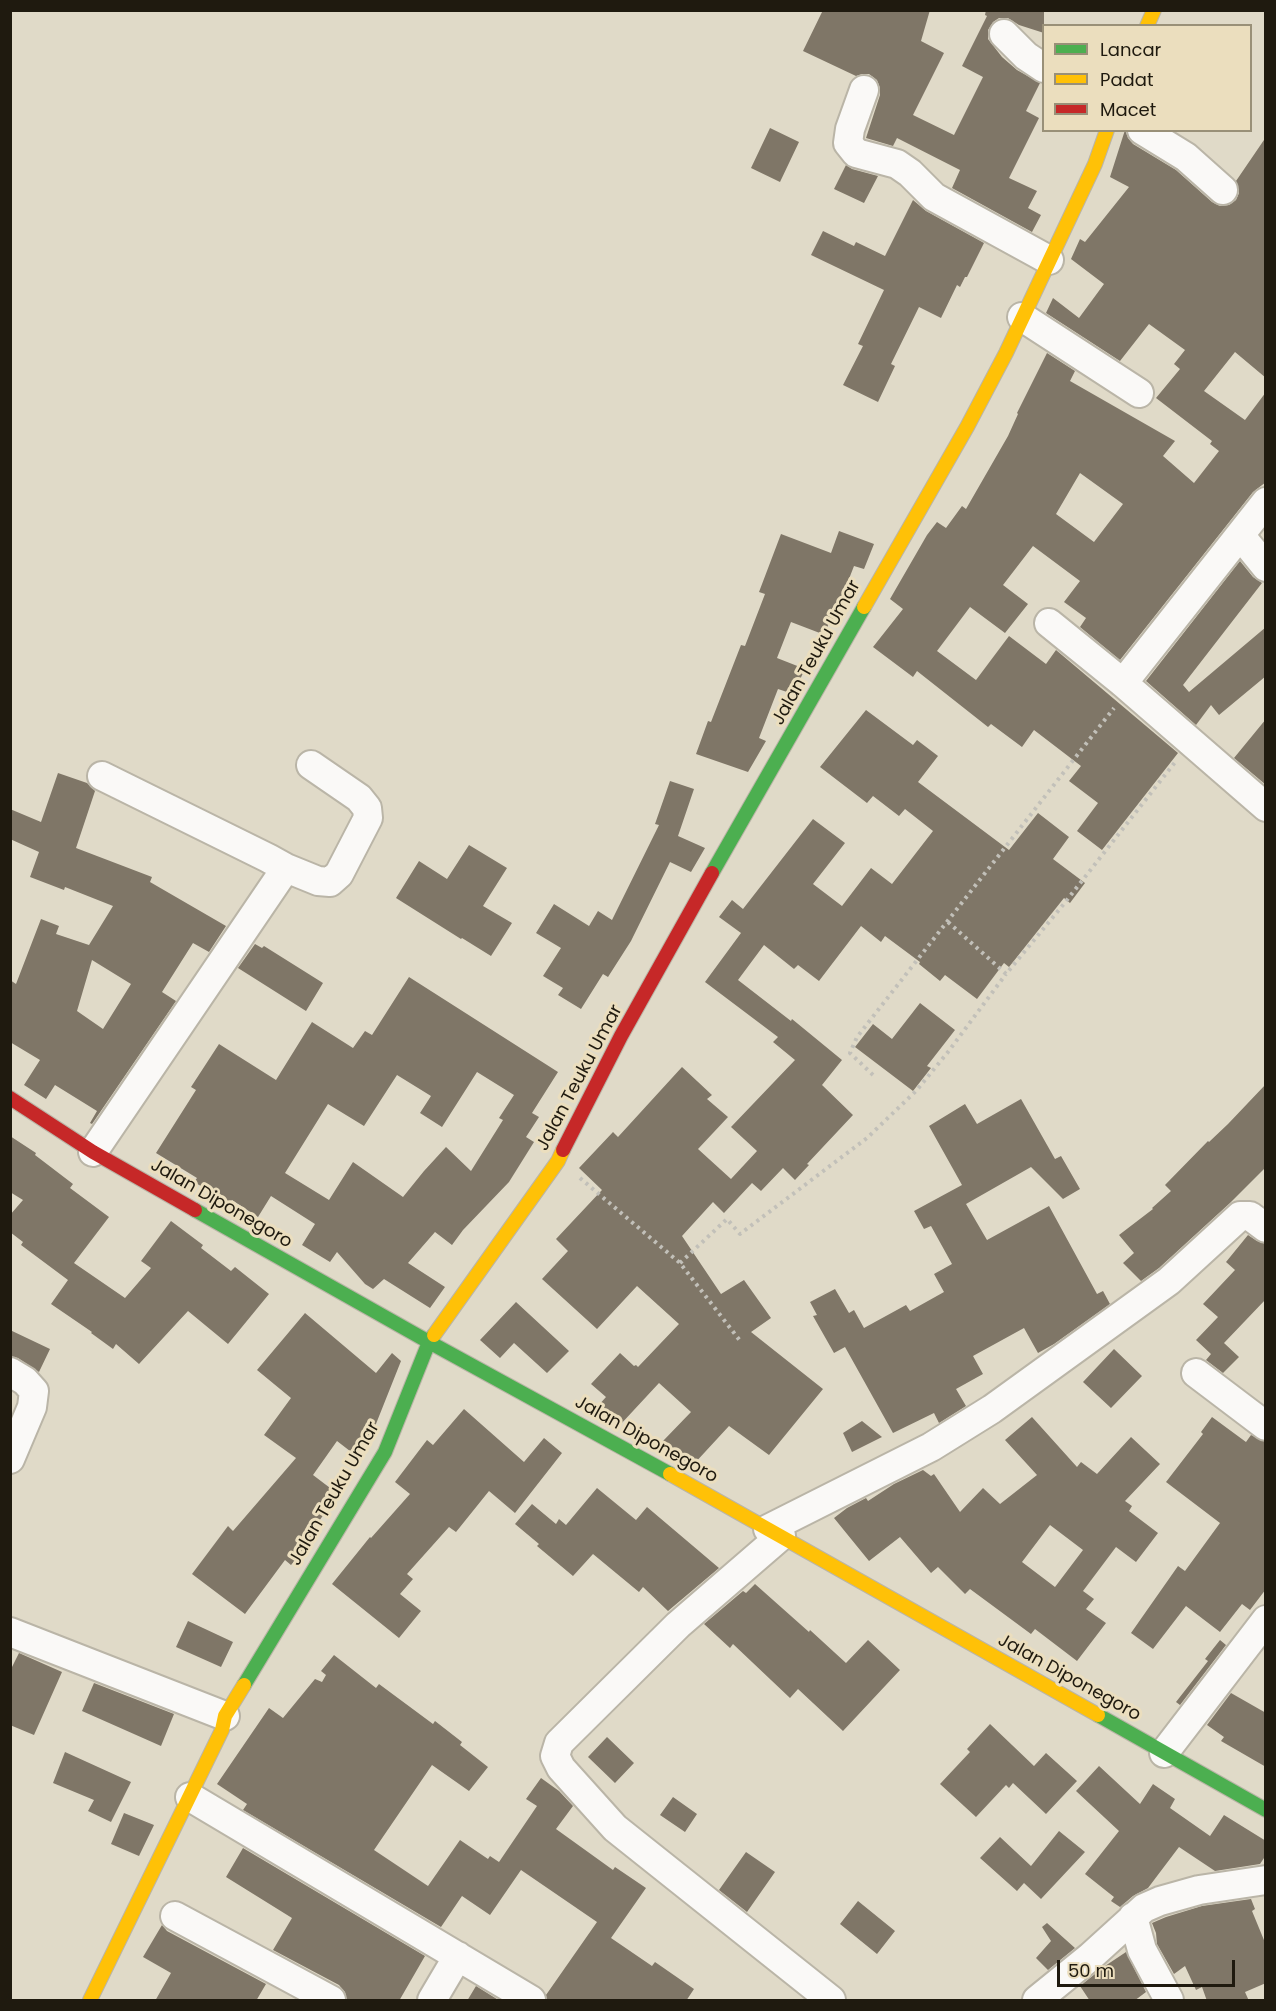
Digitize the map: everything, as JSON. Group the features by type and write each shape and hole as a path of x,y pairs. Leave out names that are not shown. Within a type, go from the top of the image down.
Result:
{"street":[{"path":"1148,24 1154,10"},
{"path":"1004,34 1026,56 1042,67"},
{"path":"864,90 850,129 848,144 856,153 897,164 910,173 934,197 1049,260"},
{"name":"Jalan Teuku Umar","path":"90,2001 222,1730 225,1716 385,1452 429,1342 558,1161 621,1036 967,428 1006,353 1095,165 1106,132"},
{"path":"1145,132 1181,153 1222,190"},
{"path":"1022,317 1139,393"},
{"path":"1126,686 1266,502"},
{"path":"1240,535 1266,567"},
{"path":"1049,623 1266,807"},
{"path":"102,776 286,868 318,881 330,882 339,874 368,818 367,808 359,798 311,765"},
{"path":"93,1152 286,868"},
{"name":"Jalan Diponegoro","path":"10,1098 93,1152 1266,1810"},
{"path":"831,2001 615,1828 561,1768 555,1756 559,1743 774,1532 931,1447 992,1409 1169,1281 1240,1216 1250,1216 1266,1228"},
{"path":"10,1372 25,1381 34,1391 32,1407 10,1460"},
{"path":"1196,1373 1266,1426"},
{"path":"1164,1752 1266,1620"},
{"path":"10,1632 225,1716"},
{"path":"190,1797 531,2001"},
{"path":"1038,2001 1090,1958 1144,1908 1160,1900 1181,1894 1266,1880"},
{"path":"175,1916 331,2001"},
{"path":"1133,1917 1142,1950 1168,2001"},
{"path":"432,2001 458,1956"}],"path":[{"path":"873,1075 850,1053 852,1044 948,922 1126,686"},
{"path":"680,1263 727,1218 740,1234 867,1138 916,1091 1191,742"},
{"path":"948,922 1006,974"},
{"path":"558,1161 680,1263 741,1342"}],"building":[{"path":"823,10 930,10 921,41 944,53 913,115 954,135 983,77 962,66 987,16 985,15 986,10 1044,10 1042,32 1019,25 1008,18 999,18 988,30 988,39 1002,57 1017,70 1040,83 1026,111 1039,118 1009,178 1037,191 1028,208 1041,215 1032,232 952,188 960,170 897,138 893,146 866,138 880,95 877,80 869,74 856,76 803,51"},
{"path":"770,128 799,142 780,182 751,168"},
{"path":"1124,132 1133,144 1176,170 1212,202 1220,206 1229,205 1236,200 1239,193 1236,181 1266,137 1266,378 1235,352 1204,391 1245,420 1266,392 1266,482 1253,492 1120,660 1080,627 1086,618 1064,602 1080,581 1033,546 1003,585 1028,604 1005,633 970,607 937,651 976,680 1009,636 1046,664 1056,650 1178,753 1102,850 1077,831 1098,803 1069,781 1081,766 1034,730 1022,747 991,724 988,727 917,671 913,677 873,647 903,609 890,599 927,535 937,522 946,528 962,506 966,509 1008,436 1047,353 1075,371 1070,381 1175,441 1163,456 1194,483 1219,451 1210,444 1212,441 1156,398 1180,369 1174,364 1185,350 1149,324 1120,361 1046,313 1053,298 1079,318 1104,284 1071,259 1080,239 1085,242 1129,187 1110,177","holes":["1080,473 1123,504 1094,542 1056,514"]},
{"path":"846,165 852,169 878,176 864,203 834,189"},
{"path":"913,200 926,211 984,243 967,277 960,287 957,285 941,318 919,307 891,364 895,366 878,402 843,385 863,346 858,344 884,290 811,255 823,231 854,246 856,242 885,256"},
{"path":"839,531 874,544 864,569 854,566 825,635 791,622 777,658 805,669 793,694 778,689 759,738 766,741 748,772 696,754 741,645 745,646 765,594 759,592 781,534 831,553"},
{"path":"1240,561 1253,577 1262,583 1183,685 1189,692 1266,627 1266,676 1219,715 1211,705 1196,725 1146,681"},
{"path":"866,710 913,745 917,740 938,756 918,782 1009,850 1038,813 1069,837 1053,859 1085,883 1070,903 1064,898 1009,967 1004,963 977,999 945,975 940,981 919,964 920,962 885,936 881,942 861,926 819,981 798,965 794,969 764,945 738,980 791,1021 792,1019 842,1060 822,1085 853,1115 795,1180 783,1168 761,1191 752,1183 724,1213 713,1202 682,1236 721,1294 744,1280 771,1318 751,1332 823,1389 769,1455 729,1426 693,1465 684,1461 663,1441 691,1412 659,1383 620,1425 597,1407 606,1397 591,1384 620,1353 638,1367 679,1324 637,1286 597,1329 542,1279 568,1251 556,1239 602,1190 579,1168 613,1132 618,1137 682,1067 712,1095 707,1099 728,1117 698,1149 731,1179 757,1151 731,1127 795,1060 773,1042 778,1037 705,982 741,933 719,917 732,900 743,909 813,819 845,843 813,884 842,906 871,868 892,884 933,831 905,809 899,816 873,796 867,803 820,767"},
{"path":"1266,719 1266,785 1234,758"},
{"path":"58,773 87,783 95,791 76,848 152,877 150,882 226,926 209,952 193,943 162,992 176,1001 92,1124 90,1123 97,1111 55,1085 46,1099 24,1085 40,1060 10,1042 10,980 16,984 41,919 59,926 56,934 89,945 113,906 65,887 64,890 30,877 39,852 10,839 10,809 41,822","holes":["92,960 131,984 103,1029 77,1011"]},
{"path":"670,781 694,789 678,836 705,848 691,872 670,862 631,941 608,977 603,974 581,1009 558,995 563,988 543,976 561,948 536,933 554,904 589,926 598,911 612,920 659,825 655,824"},
{"path":"469,845 507,868 483,906 512,923 491,956 396,898 419,861 447,879"},
{"path":"255,944 262,948 264,946 323,983 306,1011 238,968"},
{"path":"409,977 558,1072 532,1113 539,1117 526,1137 534,1142 509,1182 463,1230 452,1245 435,1232 408,1263 445,1287 430,1308 384,1279 373,1289 365,1284 337,1252 330,1262 302,1245 315,1224 271,1196 258,1217 232,1200 230,1203 194,1182 197,1178 156,1153 196,1090 191,1087 219,1044 276,1080 312,1022 353,1048 365,1031 372,1035","holes":["477,1072 514,1095 499,1118 503,1120 471,1171 446,1147 403,1197 353,1162 329,1200 285,1173 328,1104 364,1126 397,1075 431,1096 420,1113 442,1127"]},
{"path":"920,1003 955,1030 927,1066 931,1068 913,1091 855,1047 873,1024 892,1039"},
{"path":"1266,1084 1266,1167 1159,1268 1141,1281 1123,1263 1134,1253 1119,1235 1153,1209 1171,1191 1165,1185"},
{"path":"1021,1099 1055,1159 1061,1156 1080,1189 1063,1199 1031,1167 966,1204 987,1240 1049,1206 1097,1294 1103,1291 1110,1304 1038,1353 1024,1328 973,1356 983,1374 956,1389 966,1406 939,1423 934,1413 893,1433 845,1347 834,1353 813,1316 817,1315 810,1302 835,1289 849,1313 854,1310 864,1328 906,1305 910,1311 944,1292 934,1274 952,1264 931,1226 924,1229 914,1211 962,1185 929,1126 965,1104 977,1124"},
{"path":"10,1136 36,1153 35,1155 73,1184 70,1188 109,1217 74,1263 125,1298 151,1268 141,1261 171,1221 203,1245 201,1248 231,1271 235,1267 269,1294 228,1344 188,1311 139,1364 116,1344 113,1349 51,1304 68,1280 21,1245 23,1242 10,1232 10,1215 23,1200 10,1192"},
{"path":"1248,1235 1266,1244 1266,1299 1224,1343 1239,1357 1223,1373 1206,1360 1211,1354 1196,1340 1218,1317 1203,1304 1235,1270 1226,1262"},
{"path":"516,1302 569,1351 547,1373 514,1343 500,1358 480,1340"},
{"path":"305,1313 376,1373 392,1353 401,1361 368,1444 359,1458 337,1441 313,1475 338,1494 317,1524 319,1525 302,1552 291,1565 285,1560 245,1614 192,1574 228,1526 233,1531 296,1458 264,1435 291,1398 257,1370"},
{"path":"10,1330 50,1349 39,1372 18,1358 10,1356"},
{"path":"1114,1349 1142,1376 1111,1408 1083,1382"},
{"path":"464,1409 524,1462 544,1438 562,1453 515,1513 489,1491 456,1532 449,1527 407,1574 413,1579 400,1594 421,1611 399,1638 332,1584 370,1537 410,1494 395,1482 427,1440 433,1445"},
{"path":"1032,1417 1077,1467 1081,1462 1097,1474 1131,1437 1160,1464 1125,1501 1132,1506 1129,1511 1158,1533 1136,1562 1116,1547 1083,1591 1094,1599 1086,1609 1106,1623 1077,1661 1035,1629 1031,1634 970,1589 965,1594 938,1567 931,1573 900,1537 869,1561 834,1518 847,1508 866,1498 868,1501 894,1484 923,1470 931,1476 934,1474 960,1512 983,1488 1000,1504 1037,1475 1005,1440","holes":["1050,1525 1083,1550 1055,1587 1022,1562"]},
{"path":"1212,1417 1246,1442 1251,1435 1266,1442 1266,1589 1250,1610 1242,1604 1220,1632 1186,1606 1153,1649 1131,1633 1178,1566 1185,1571 1220,1523 1166,1482 1203,1434 1201,1432"},
{"path":"862,1421 882,1437 852,1452 843,1433"},
{"path":"597,1488 636,1520 647,1507 719,1568 668,1611 643,1587 639,1592 593,1554 573,1576 515,1524 532,1504 556,1524 559,1519 566,1525"},
{"path":"755,1584 846,1663 868,1640 900,1670 843,1731 798,1689 790,1698 733,1644 730,1648 704,1624 743,1591 746,1593"},
{"path":"188,1621 233,1642 221,1667 176,1647"},
{"path":"1220,1640 1226,1645 1180,1705 1176,1702 1208,1661 1205,1659"},
{"path":"19,1653 62,1672 34,1735 10,1725 10,1671"},
{"path":"334,1655 376,1688 379,1684 433,1724 435,1721 462,1742 460,1745 488,1767 469,1791 432,1765 374,1850 428,1886 460,1840 488,1859 490,1856 499,1862 537,1806 526,1799 541,1778 559,1791 573,1806 556,1829 613,1870 615,1867 646,1888 611,1938 652,1966 655,1962 694,1989 686,2001 547,2001 546,1995 597,1922 521,1870 490,1915 462,1896 441,1927 243,1810 247,1804 217,1784 269,1708 283,1718 315,1679 322,1682 326,1675 321,1671"},
{"path":"94,1683 174,1714 161,1746 82,1711"},
{"path":"1231,1693 1266,1713 1266,1767 1221,1741 1224,1737 1207,1725"},
{"path":"990,1724 1034,1766 1046,1753 1077,1781 1046,1814 1013,1783 1009,1788 1006,1785 976,1817 940,1784 970,1752 967,1749"},
{"path":"607,1737 634,1763 615,1783 588,1757"},
{"path":"65,1752 131,1782 111,1822 88,1811 94,1800 53,1783"},
{"path":"1099,1766 1140,1804 1153,1784 1175,1799 1170,1808 1210,1836 1224,1815 1266,1841 1266,1855 1260,1864 1215,1871 1179,1847 1148,1888 1133,1896 1120,1907 1111,1901 1114,1897 1085,1874 1119,1831 1076,1791"},
{"path":"673,1797 697,1814 685,1832 660,1815"},
{"path":"124,1813 154,1825 139,1856 111,1844"},
{"path":"1059,1831 1085,1852 1041,1899 1024,1883 1017,1891 980,1858 1000,1837 1031,1866"},
{"path":"243,1848 425,1956 399,2001 347,2001 345,1992 339,1985 273,1950 292,1918 226,1877"},
{"path":"746,1852 775,1872 747,1912 719,1890"},
{"path":"1251,1899 1255,1909 1252,1911 1266,1945 1266,1983 1245,1992 1249,2001 1207,2001 1202,1987 1196,1990 1185,1966 1174,1974 1157,1944 1152,1923 1202,1906"},
{"path":"858,1901 895,1931 877,1954 840,1924"},
{"path":"1047,1923 1075,1948 1048,1970 1036,1958 1051,1941 1042,1927"},
{"path":"162,1925 167,1931 266,1984 256,2001 155,2001 171,1973 143,1957"},
{"path":"1126,1952 1146,1992 1134,2001 1090,2001 1080,1986"},
{"path":"476,1986 500,2001 467,2001"}],"traffic: fast":[{"path":"712,873 864,607"},
{"path":"195,1210 670,1474"},
{"path":"244,1685 385,1452 429,1342 434,1335"},
{"path":"1098,1715 1266,1810"}],"traffic: slow":[{"path":"1148,24 1154,10"},
{"path":"864,607 967,427 1006,353 1095,164 1106,132"},
{"path":"434,1335 558,1161 563,1150"},
{"path":"670,1474 1098,1715"},
{"path":"90,2000 222,1730 225,1716 244,1685"}],"traffic: jam":[{"path":"563,1150 621,1036 712,873"},
{"path":"10,1098 93,1152 195,1210"}]}
